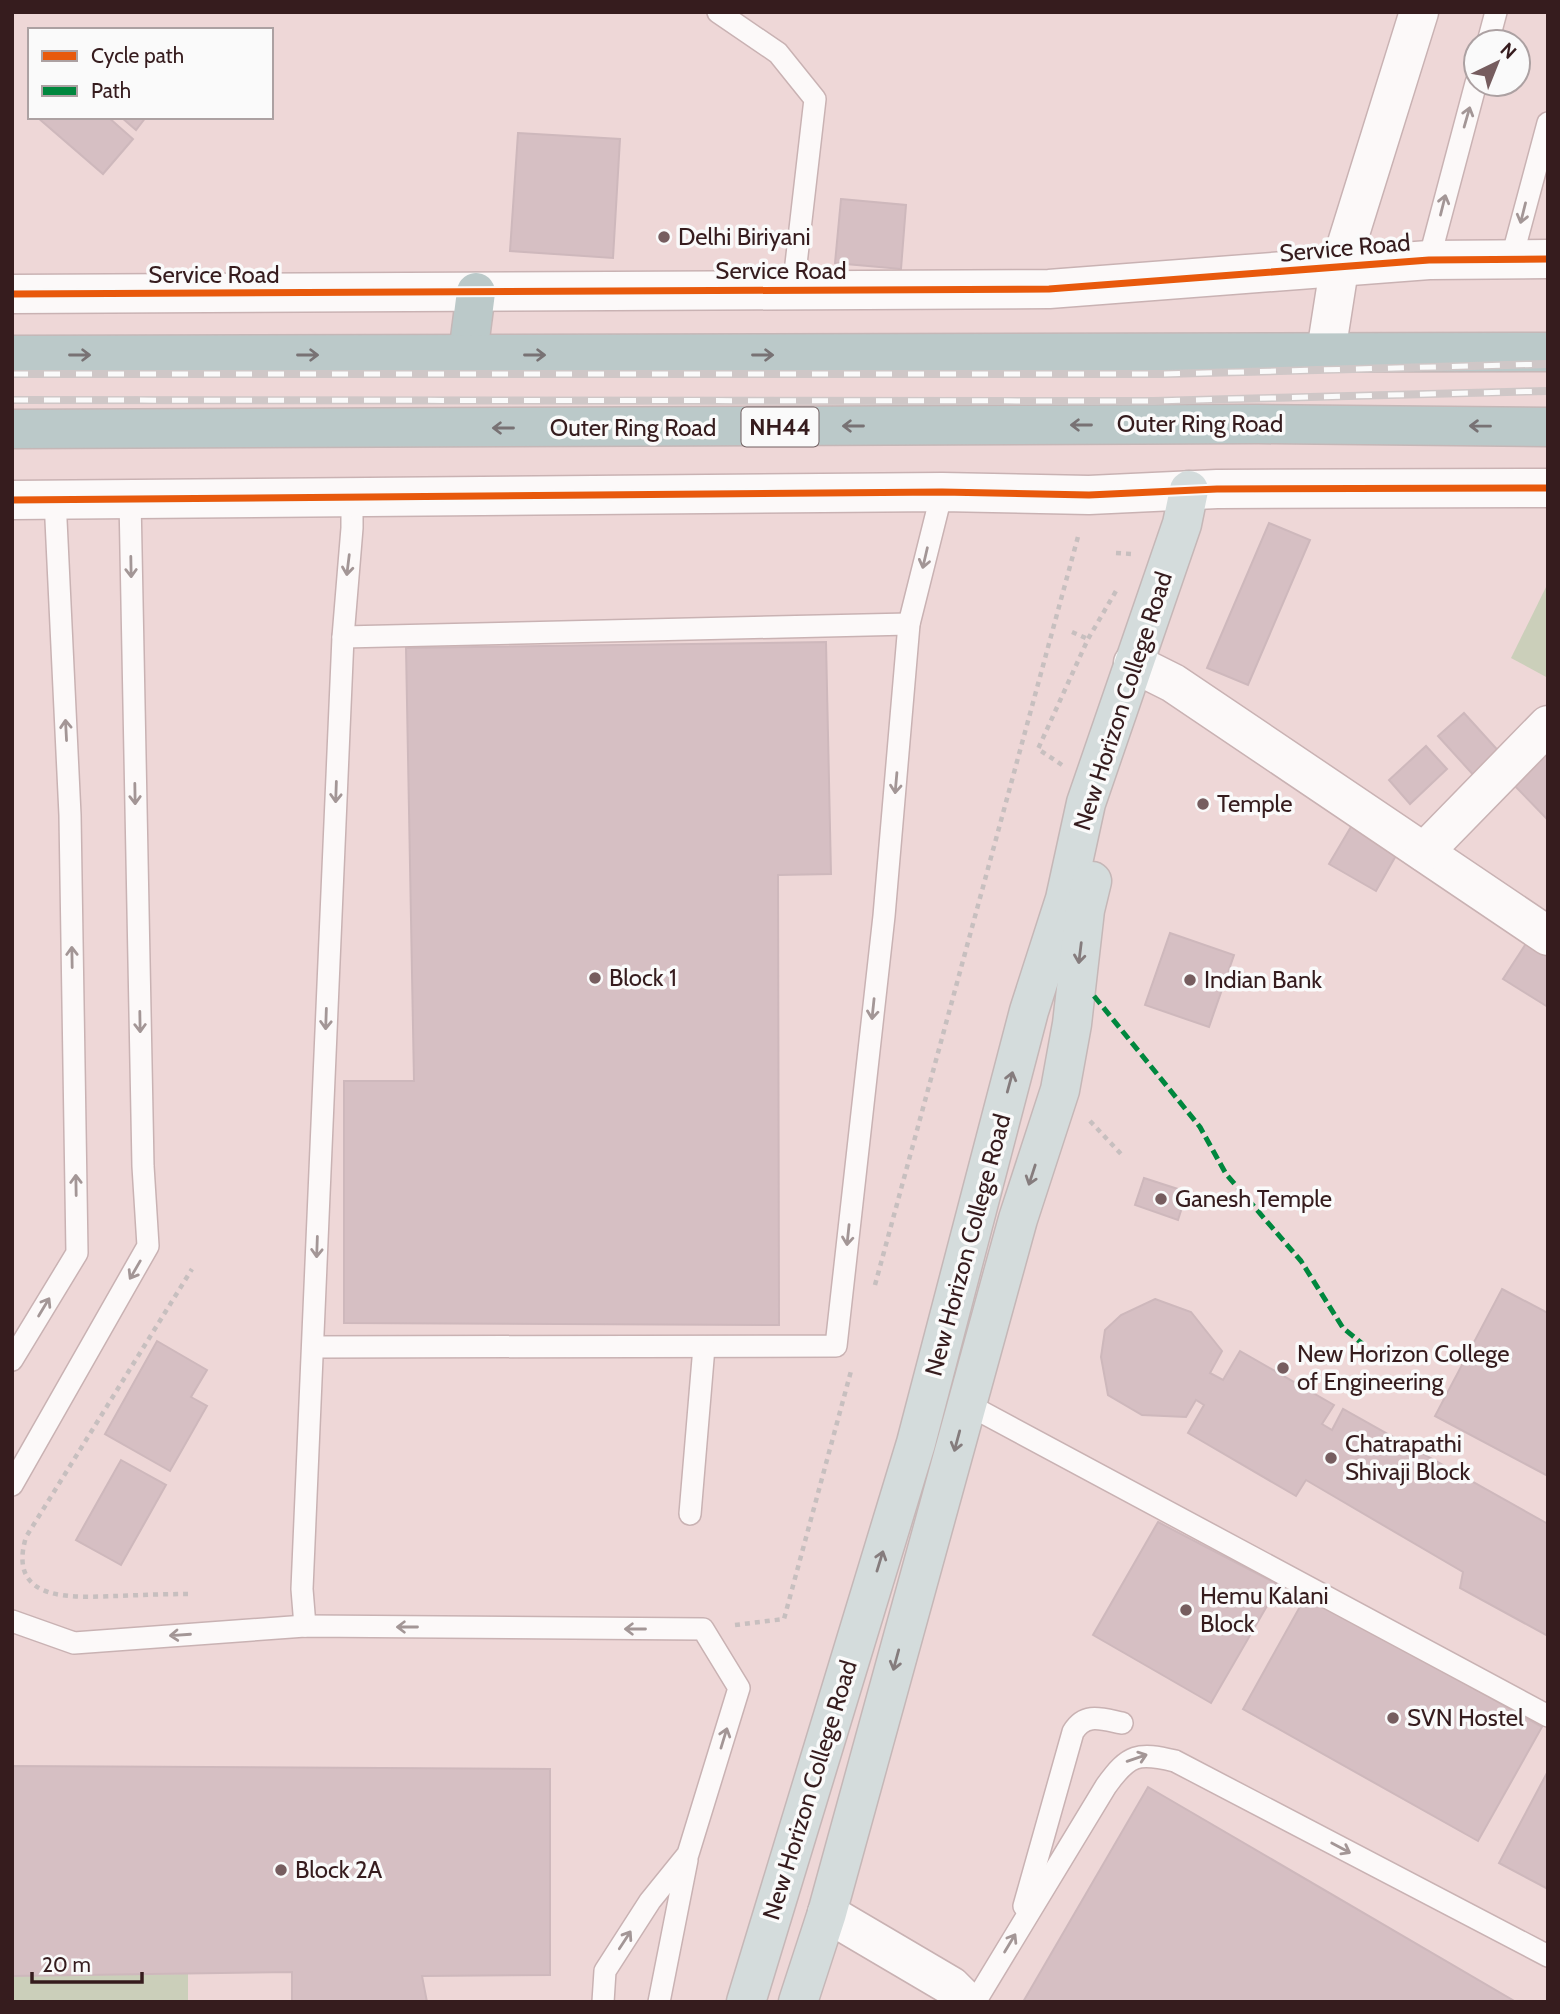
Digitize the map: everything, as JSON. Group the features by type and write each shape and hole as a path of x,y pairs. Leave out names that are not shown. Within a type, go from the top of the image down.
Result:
{"highway":[{"path":"468,354 476,292"},
{"path":"12,355 1548,352"},
{"name":"Outer Ring Road","path":"12,429 1258,424 1548,427"}],"main road":[{"name":"New Horizon College Road","path":"798,2002 827,1913 1018,1219 1060,1090 1072,1024 1085,910 1145,668 1203,490"},
{"name":"New Horizon College Road","path":"746,2002 916,1443 1029,1011 1065,899 1086,803 1145,668"}],"street":[{"path":"1326,352 1339,269 1419,12"},
{"name":"Service Road","path":"12,294 1049,289 1339,269 1429,260 1530,260"},
{"path":"12,500 942,492 1089,495 1203,490 1548,488"},
{"path":"1145,668 1548,936"},
{"path":"1424,852 1548,725"},
{"path":"827,1913 950,1986 967,2002"}],"lane":[{"path":"718,12 778,53 816,99 793,290"},
{"path":"1429,260 1472,98"},
{"path":"1530,260 1548,122"},
{"path":"313,1348 836,1346 884,916 909,624 942,492"},
{"path":"305,1626 302,1589 343,637 352,497"},
{"path":"12,1360 77,1253 70,815 55,499"},
{"path":"12,1485 148,1246 143,1166 130,499"},
{"path":"343,637 909,624"},
{"path":"690,1514 704,1347"},
{"path":"967,1404 1548,1716"},
{"path":"12,1620 75,1643 305,1626 703,1629 739,1688 688,1854 659,2002"},
{"path":"1025,1919 1024,1906 1073,1731 1078,1724 1092,1717 1122,1723"},
{"path":"975,2002 1106,1786 1123,1763 1145,1754 1175,1761 1548,1956"},
{"path":"603,2002 605,1971 650,1901 688,1854"}],"path":[{"path":"872,1296 1079,530"},
{"path":"1115,553 1137,554 1131,565"},
{"path":"1070,772 1038,749 1088,639 1119,586"},
{"path":"1072,632 1088,639"},
{"path":"188,1594 58,1597 35,1585 23,1562 23,1549 26,1537 192,1269"},
{"path":"703,1629 784,1619 853,1364"}],"green space":[{"path":"1548,583 1548,678 1511,658"},
{"path":"188,1974 188,2002 12,2002 12,1976"}],"building":[{"path":"39,119 110,119 133,139 103,174"},
{"path":"123,119 144,119 136,130"},
{"path":"518,133 620,139 613,258 510,251"},
{"path":"841,199 906,205 901,269 835,263"},
{"path":"1269,523 1310,540 1248,685 1207,668"},
{"name":"Block 1","path":"826,642 831,874 778,875 779,1325 344,1323 344,1081 414,1081 406,648"},
{"path":"1464,713 1503,756 1477,779 1438,736"},
{"path":"1426,746 1447,769 1410,804 1389,780"},
{"path":"1548,750 1548,816 1546,818 1512,783"},
{"path":"1352,825 1398,852 1376,891 1329,864"},
{"name":"Indian Bank","path":"1170,933 1234,955 1209,1027 1145,1005"},
{"path":"1527,942 1548,955 1548,1007 1503,979"},
{"name":"Ganesh Temple","path":"1144,1178 1187,1192 1178,1220 1135,1205"},
{"path":"1502,1289 1548,1313 1548,1476 1435,1416"},
{"name":"Chatrapathi Shivaji Block","path":"1155,1299 1191,1312 1222,1351 1210,1373 1223,1380 1240,1351 1334,1405 1322,1424 1332,1430 1343,1409 1548,1524 1548,1636 1460,1588 1463,1572 1306,1480 1296,1496 1188,1433 1204,1405 1196,1400 1186,1417 1142,1415 1108,1395 1101,1357 1105,1330 1121,1315"},
{"path":"157,1341 207,1370 191,1397 207,1406 170,1471 105,1434"},
{"path":"121,1460 166,1485 121,1565 76,1540"},
{"name":"Hemu Kalani Block","path":"1158,1522 1279,1585 1211,1703 1093,1635"},
{"name":"SVN Hostel","path":"1307,1594 1542,1727 1478,1841 1243,1709"},
{"name":"Block 2A","path":"12,1766 550,1769 550,1975 422,1976 427,2002 292,2002 292,1972 12,1976"},
{"path":"1548,1771 1548,1889 1499,1863"},
{"path":"1148,1787 1516,2002 1023,2002"}],"railway":[{"path":"12,374 1164,374 1548,364"},
{"path":"12,400 1154,401 1548,391"}],"marked path":[{"path":"1094,996 1200,1127 1226,1174 1301,1261 1343,1328 1374,1353"}],"cycle path":[{"path":"12,294 1049,289 1429,260 1548,259"},
{"path":"12,500 942,492 1089,495 1217,489 1548,488"}],"place":[{"name":"Delhi Biriyani","path":"664,237"},
{"name":"Temple","path":"1203,804"},
{"name":"Block 1","path":"595,978"},
{"name":"Indian Bank","path":"1190,980"},
{"name":"Ganesh Temple","path":"1161,1199"},
{"name":"New Horizon College of Engineering","path":"1283,1368"},
{"name":"Chatrapathi Shivaji Block","path":"1331,1458"},
{"name":"Hemu Kalani Block","path":"1186,1610"},
{"name":"SVN Hostel","path":"1393,1718"},
{"name":"Block 2A","path":"281,1870"}]}
